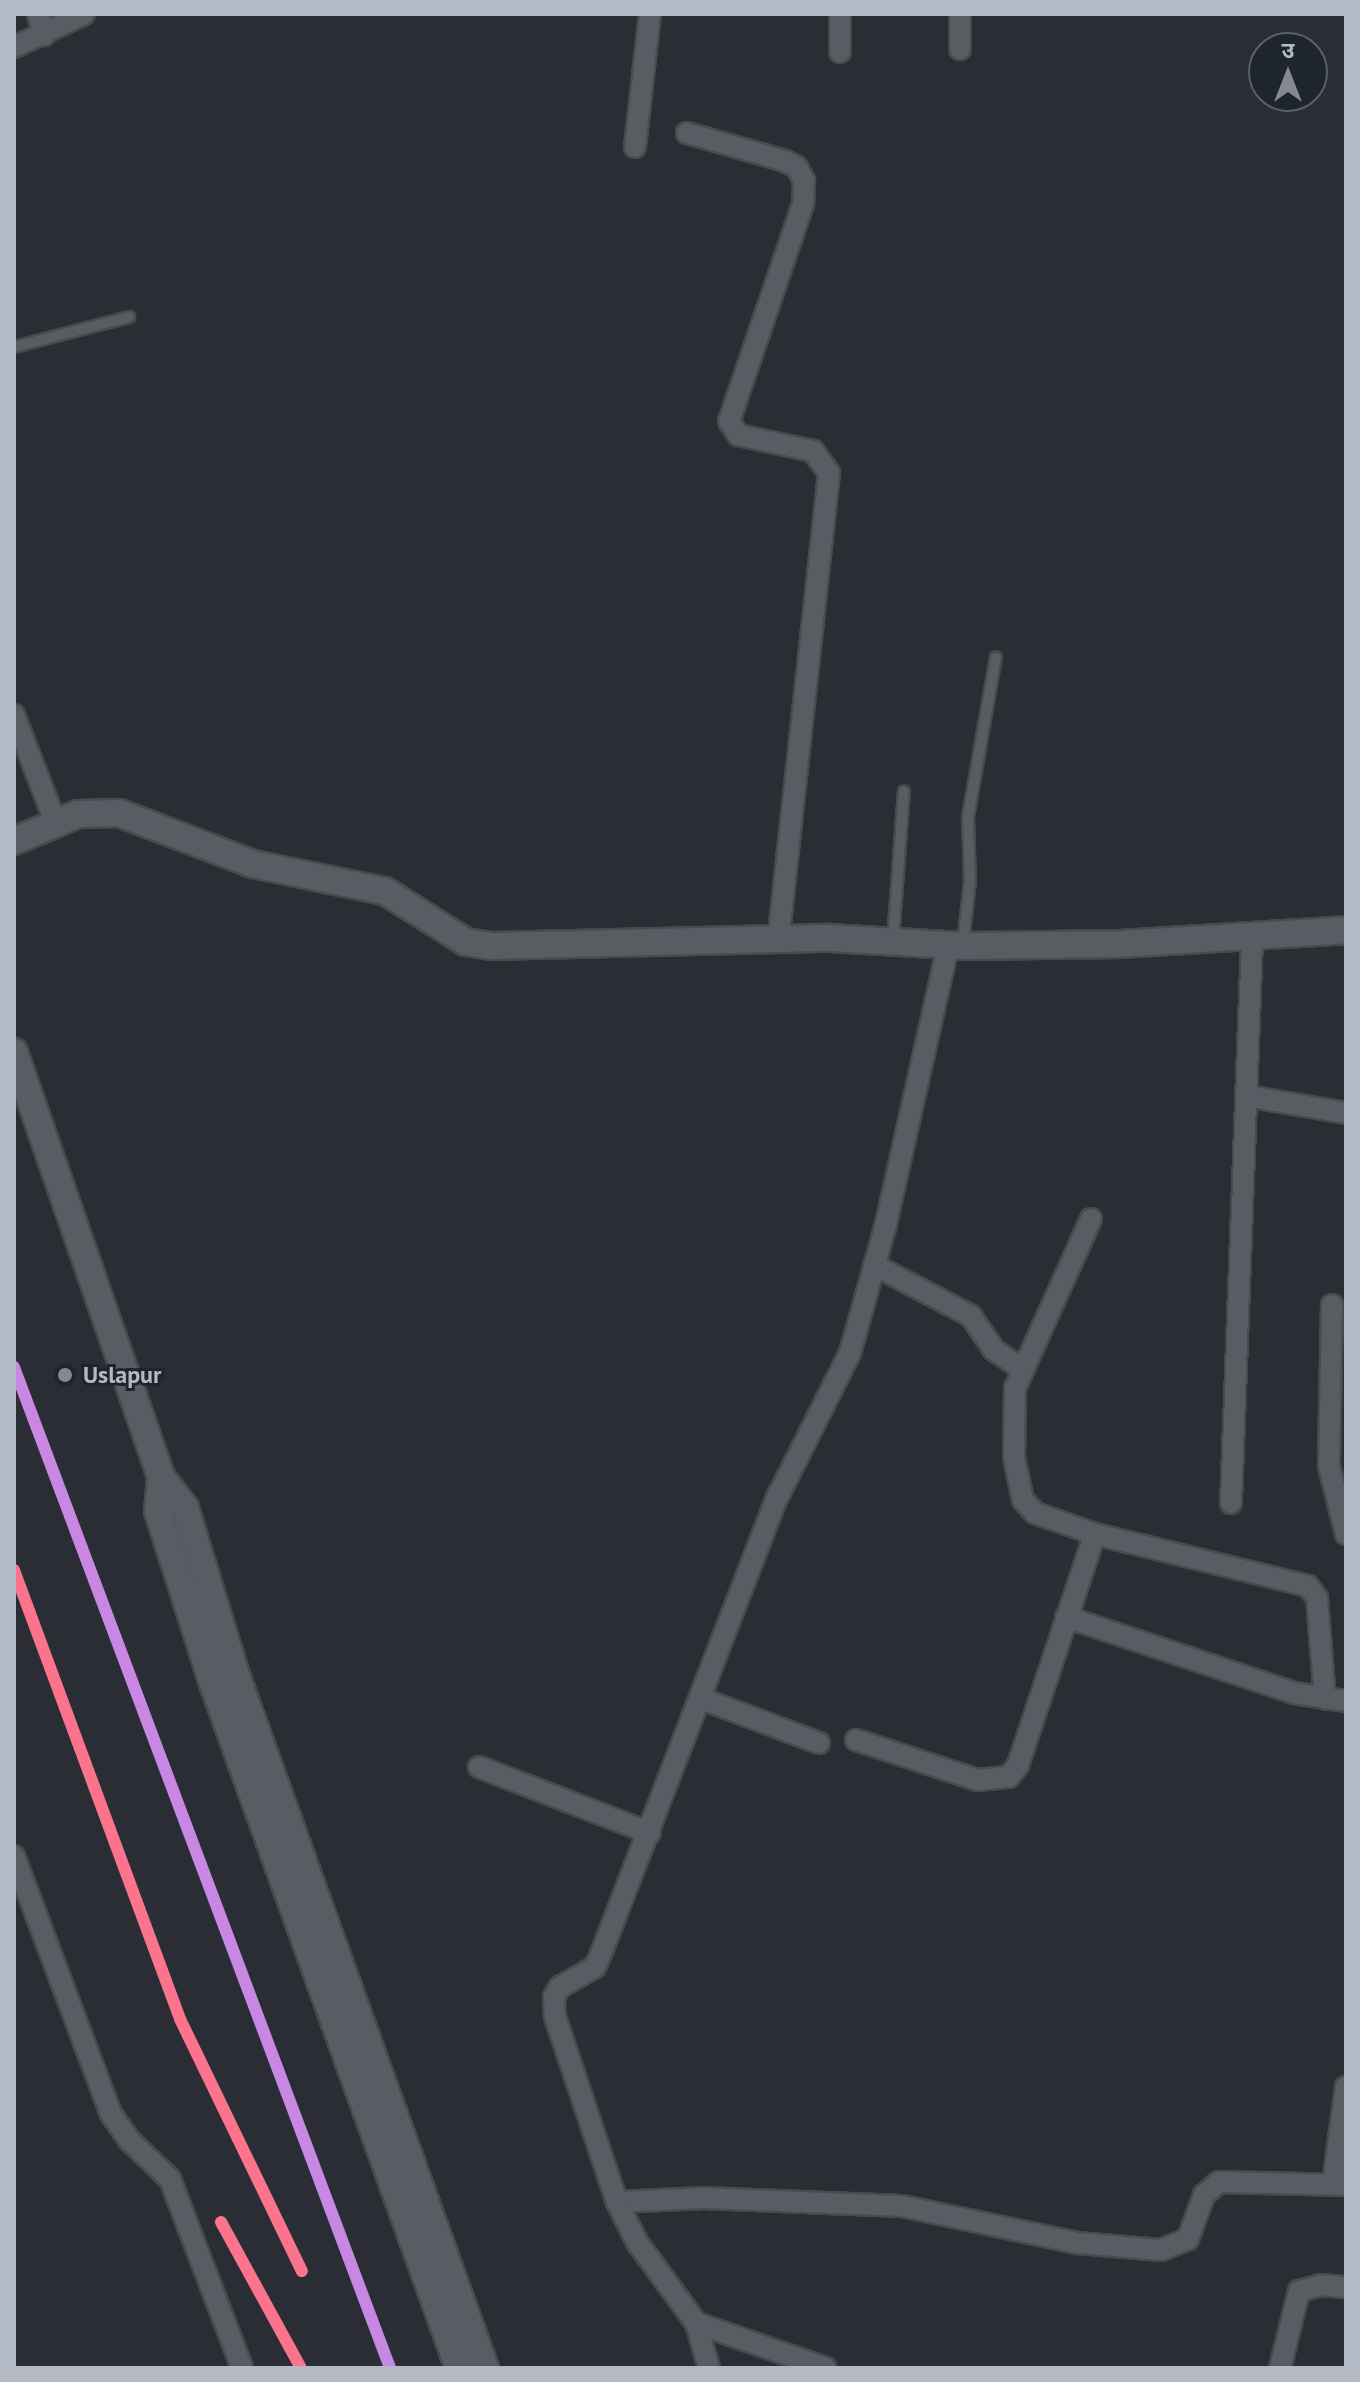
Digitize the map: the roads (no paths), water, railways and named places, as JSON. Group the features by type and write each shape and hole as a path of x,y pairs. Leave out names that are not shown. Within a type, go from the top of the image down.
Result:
{"street":[{"path":"38,14 44,35"},
{"path":"14,47 84,14"},
{"path":"635,147 650,14"},
{"path":"840,14 840,52"},
{"path":"960,14 960,49"},
{"path":"687,133 785,161 797,167 804,181 803,204 729,421 738,435 813,451 829,473 778,939"},
{"path":"14,715 67,819"},
{"path":"14,841 67,819 119,813 253,864 385,891 466,942 559,947 778,939 956,945 1252,940 1346,930"},
{"path":"1231,1503 1252,940"},
{"path":"709,2368 696,2323 637,2242 617,2202 555,2017 554,1997 560,1987 595,1967 650,1833 778,1496 850,1353 956,945"},
{"path":"14,1052 161,1477 185,1508 225,1682 451,2309 485,2368"},
{"path":"1247,1096 1346,1113"},
{"path":"1066,1617 1336,1700 1312,1589 1095,1534 1035,1513 1023,1500 1012,1421 1022,1369 1091,1219"},
{"path":"874,1265 971,1316 994,1350 1022,1369"},
{"path":"1332,1305 1329,1466 1346,1534"},
{"path":"856,1740 978,1780 1009,1777 1018,1765 1095,1534"},
{"path":"702,1699 819,1743"},
{"path":"479,1767 650,1833"},
{"path":"14,1856 111,2114 129,2140 170,2179 242,2368"},
{"path":"617,2202 704,2198 902,2206 1078,2243 1161,2250 1188,2239 1204,2195 1219,2182 1339,2185 1346,2087"},
{"path":"1280,2368 1299,2291 1321,2285 1346,2287"},
{"path":"451,2309 459,2368"},
{"path":"696,2323 825,2368"}],"lane":[{"path":"14,347 129,317"},
{"path":"956,945 970,881 968,817 996,657"},
{"path":"893,942 904,791"}],"place":[{"name":"Uslapur","path":"65,1375"}]}
